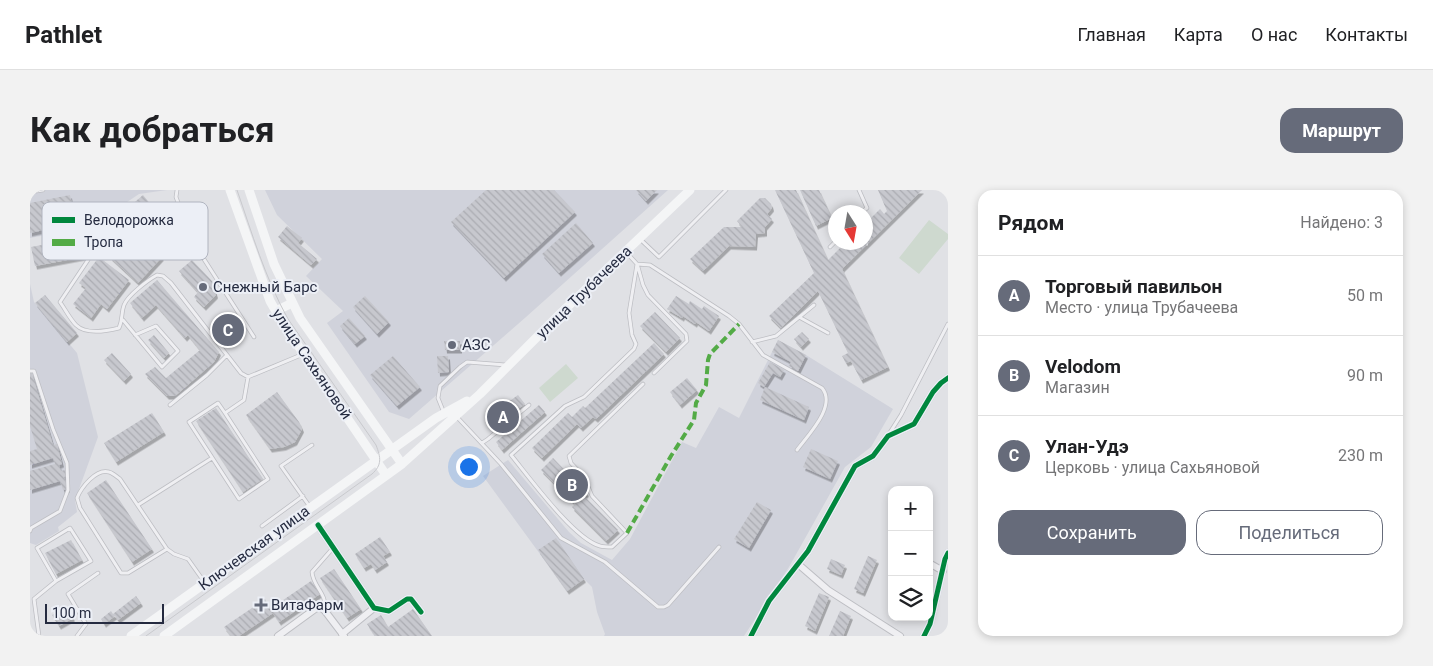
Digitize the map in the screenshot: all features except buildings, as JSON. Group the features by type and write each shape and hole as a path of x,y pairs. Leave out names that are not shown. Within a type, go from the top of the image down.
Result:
{"main road":[{"name":"улица Сахьяновой","path":"230,190 258,272 276,312 376,460 390,473"},
{"name":"улица Сахьяновой","path":"249,190 274,264 300,318 402,464"},
{"name":"улица Трубачеева","path":"390,473 480,394 561,313 690,190"},
{"path":"276,312 292,303"},
{"name":"улица Трубачеева","path":"376,460 444,414 480,394"},
{"name":"Ключевская улица","path":"131,636 376,460"},
{"name":"Ключевская улица","path":"164,636 390,473"}],"street":[{"path":"751,636 769,601 808,551 855,466 873,456 888,436 914,424 933,392 948,378"},
{"path":"318,525 374,608 389,611 407,599 411,599 421,612"},
{"path":"924,636 930,624 948,553"},
{"path":"798,564 828,590 900,636"},
{"path":"933,565 943,571"},
{"path":"278,636 320,607 343,635 374,608"}],"lane":[{"path":"30,192 43,190"},
{"path":"640,238 659,257 726,190"},
{"path":"859,190 866,205"},
{"path":"626,252 637,264 648,295 687,337 687,341 654,373"},
{"path":"88,260 60,302 77,326 84,330 108,331 119,328 123,320 124,305 129,298 149,280 157,275 163,276 241,373 248,377"},
{"path":"204,260 254,337"},
{"path":"637,264 650,265 729,316 739,324 763,355 826,392 827,403 824,410 797,450"},
{"path":"637,264 629,313 632,335 636,344 634,349 584,397 565,406 511,455 571,526 589,541 600,546 612,547 627,533 592,496 584,477 570,463 568,456 643,384"},
{"path":"752,342 776,336 814,305"},
{"path":"799,317 828,334"},
{"path":"123,320 135,335 162,367 178,351 156,326 135,335"},
{"path":"888,436 901,415 948,324"},
{"path":"248,377 304,354"},
{"path":"170,405 207,375 227,355"},
{"path":"444,414 438,398 440,386 460,367 467,362 509,365"},
{"path":"30,371 34,371 53,429 67,463 68,490 60,511 30,530"},
{"path":"225,413 244,400 248,377"},
{"path":"218,403 225,413 268,479 239,499 189,422 218,403"},
{"path":"482,443 529,405"},
{"path":"456,416 502,464 561,538 605,562 658,607 664,608 668,605 719,547"},
{"path":"310,508 282,466 312,444"},
{"path":"138,505 212,458"},
{"path":"167,549 128,573 121,573 80,508 77,498 84,486 101,472 110,472 120,479 167,549 174,554 188,559 206,583"},
{"path":"262,526 303,496"},
{"path":"39,636 34,599 56,581 91,562 70,528 37,548 56,581"},
{"path":"325,611 325,599 312,577 312,572 333,548"},
{"path":"77,636 86,624 68,594 98,573"}],"shaded area":[{"path":"30,190 167,190 139,194 127,202 42,202 42,236 30,238"},
{"path":"265,190 668,190 409,419 389,412 327,323 343,311 306,276 322,259 277,215"},
{"path":"929,220 948,234 948,239 919,274 899,258"},
{"path":"30,284 34,302 77,353 98,437 75,500 77,512 58,527 59,531 36,545 30,543"},
{"path":"778,340 806,355 893,409 871,447 845,467 789,567 744,636 604,636 592,587 584,579 567,591 483,476 508,460 569,532 581,543 612,560 630,539 682,442 696,448 719,407 739,418"},
{"path":"566,364 578,378 550,402 539,388"}],"tram line":[{"path":"146,636 372,474 379,464 380,458 376,445 288,319 272,288 237,190"}],"marked path":[{"path":"627,533 694,420 696,403 706,385 710,354 739,324"}],"cycle path":[{"path":"751,636 769,601 808,551 855,466 873,456 888,436 914,424 933,392 948,378"},
{"path":"318,525 374,608 389,611 407,599 411,599 421,612"},
{"path":"924,636 930,624 948,553"}],"place":[{"name":"Снежный Барс","path":"203,287"},
{"name":"Улан-Удэ","path":"228,330"},
{"name":"АЗС","path":"452,345"},
{"name":"Торговый павильон","path":"503,417"},
{"name":"Velodom","path":"572,485"},
{"name":"ВитаФарм","path":"261,605"}]}
